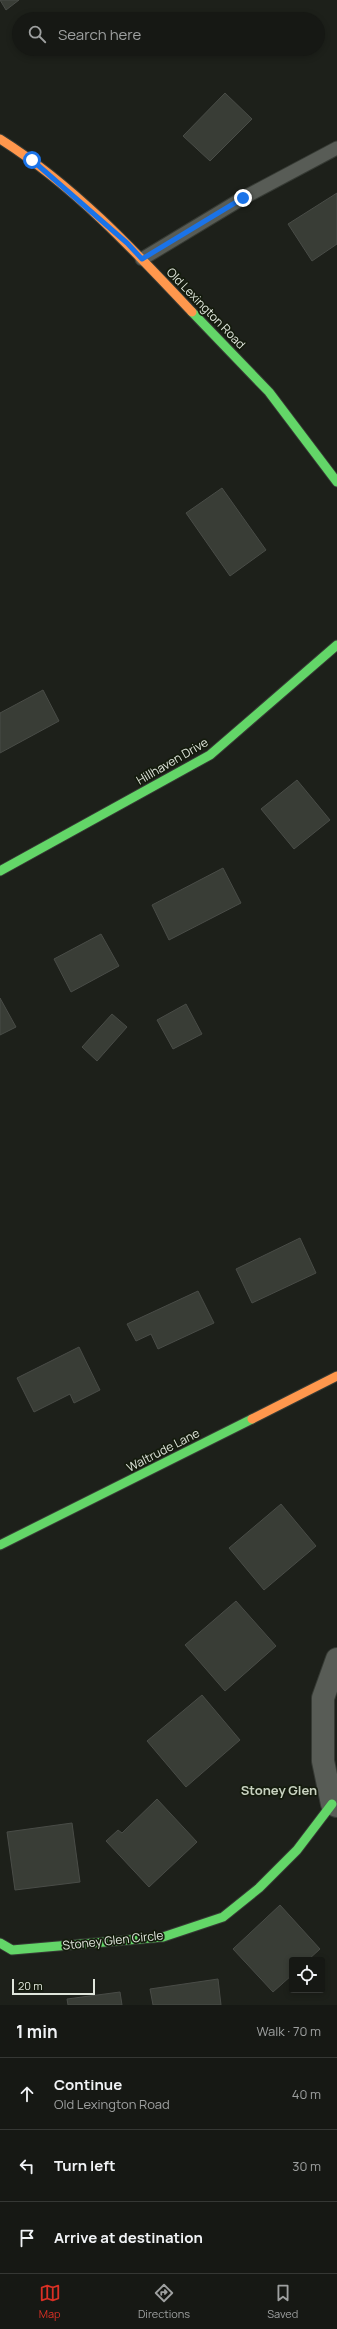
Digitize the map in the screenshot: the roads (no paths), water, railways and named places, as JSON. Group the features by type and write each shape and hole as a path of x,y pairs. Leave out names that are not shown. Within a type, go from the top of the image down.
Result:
{"street":[{"name":"Old Lexington Road","path":"0,139 32,160 127,243 269,392 337,482"},
{"name":"Hillhaven Drive","path":"0,871 210,755 337,645"},
{"name":"Waltrude Lane","path":"0,1545 337,1376"},
{"path":"334,1805 323,1762 323,1698 337,1659"},
{"name":"Stoney Glen Circle","path":"4,1951 162,1937 224,1917 259,1888 297,1850 334,1805"}],"lane":[{"path":"142,259 243,198 337,148"}],"district":[{"name":"Stoney Glen","path":"279,1790"}]}
